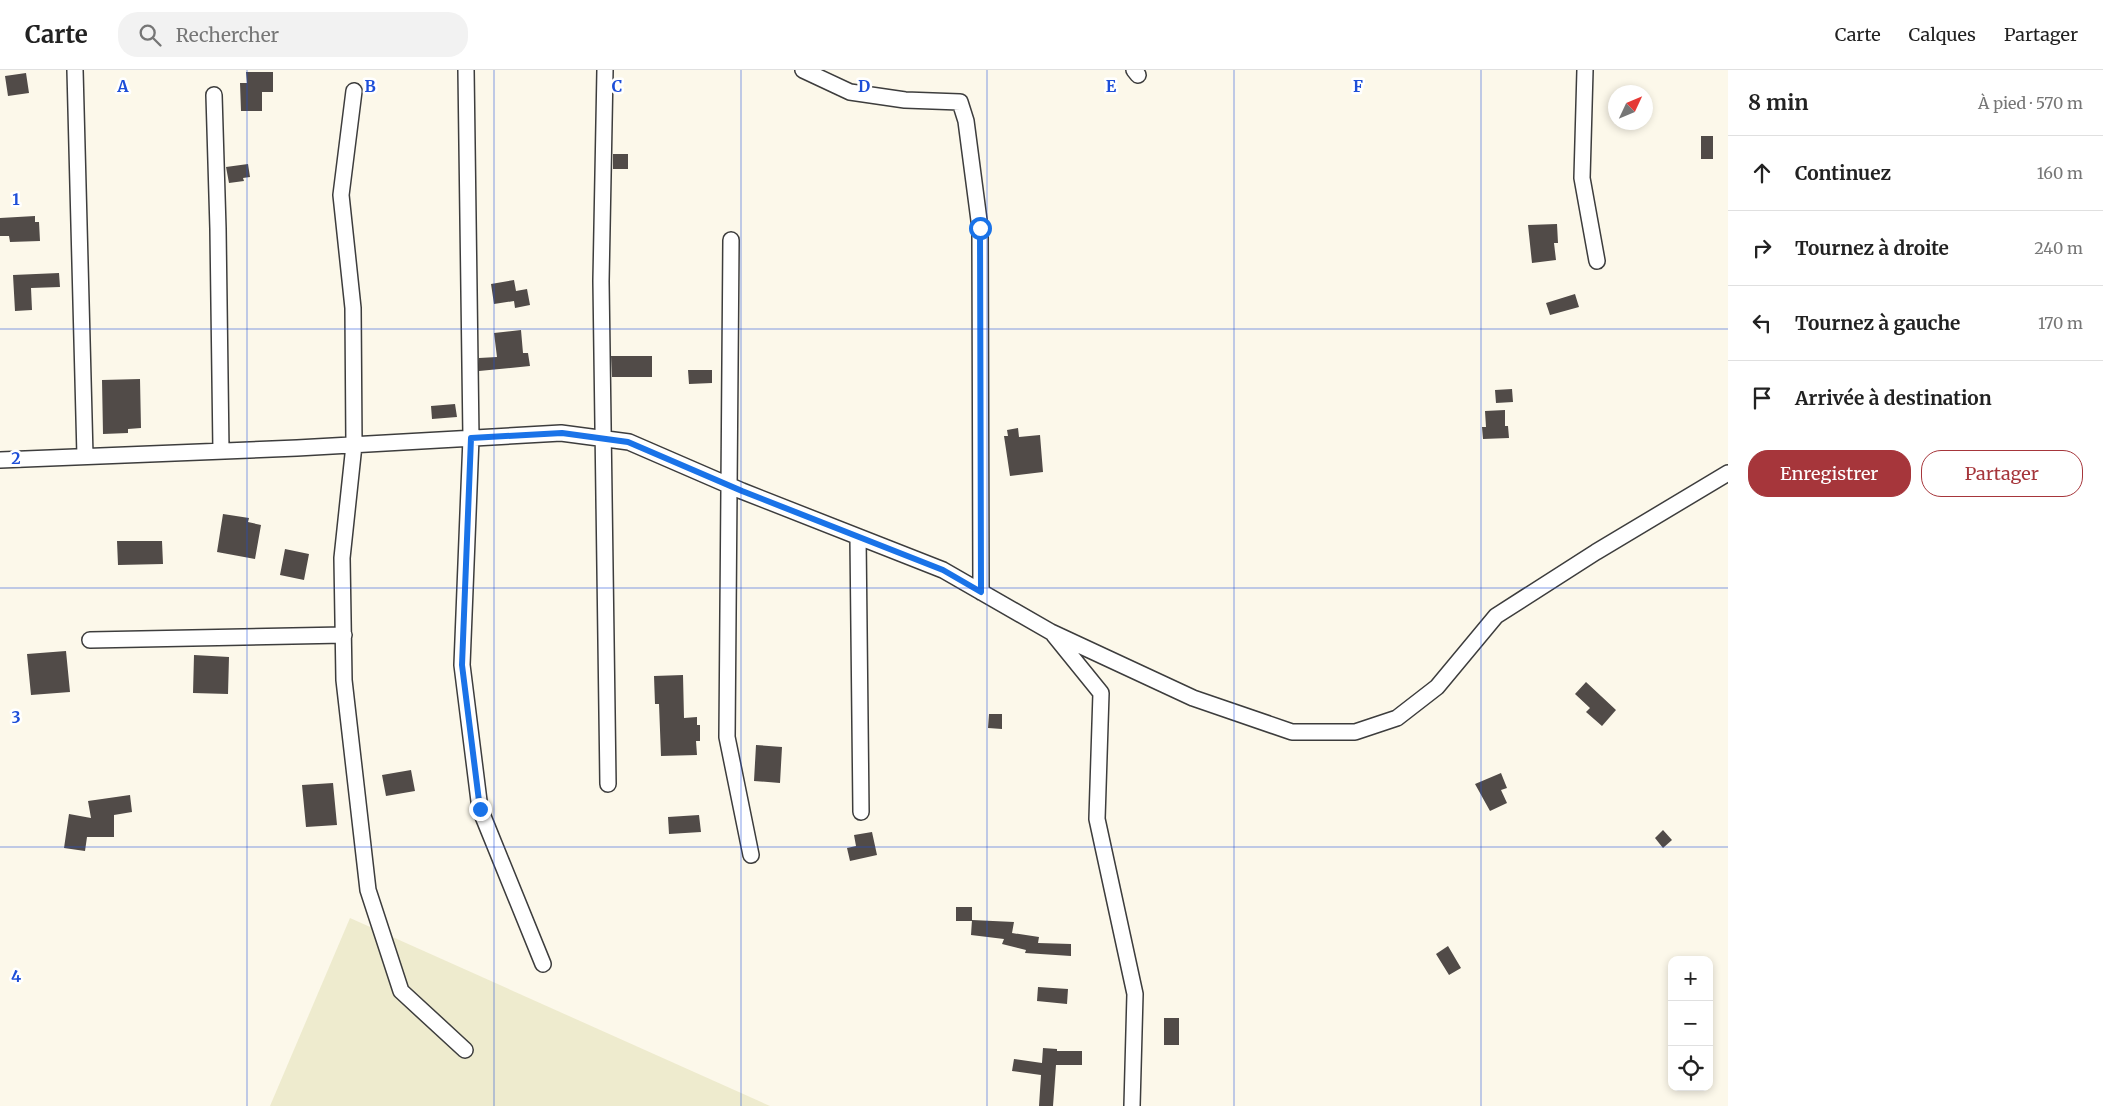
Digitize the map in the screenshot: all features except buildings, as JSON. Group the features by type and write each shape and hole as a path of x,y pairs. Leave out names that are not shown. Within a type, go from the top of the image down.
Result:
{"street":[{"path":"75,70 85,456"},
{"path":"466,70 471,438 462,665 480,809 543,964"},
{"path":"605,70 601,281 608,784"},
{"path":"803,70 850,92 905,100 960,102 966,122 980,228 981,592"},
{"path":"1585,70 1582,178 1597,261"},
{"path":"354,91 341,195 353,308 354,445 342,558 344,680 368,890 400,991 465,1050"},
{"path":"214,96 221,451"},
{"path":"731,240 727,737 751,855"},
{"path":"0,460 354,445 562,433 628,442 730,486 943,570 1051,632 1194,698 1292,732 1355,732 1396,718 1437,687 1496,616 1596,552 1728,473"},
{"path":"858,537 861,812"},
{"path":"1051,632 1101,692 1097,819 1135,994 1132,1106"},
{"path":"90,640 344,635"}],"shaded area":[{"path":"350,918 770,1106 270,1106"}],"route":[{"path":"480,809 462,665 471,438 562,433 628,442 742,491 943,570 981,592 980,228"}]}
